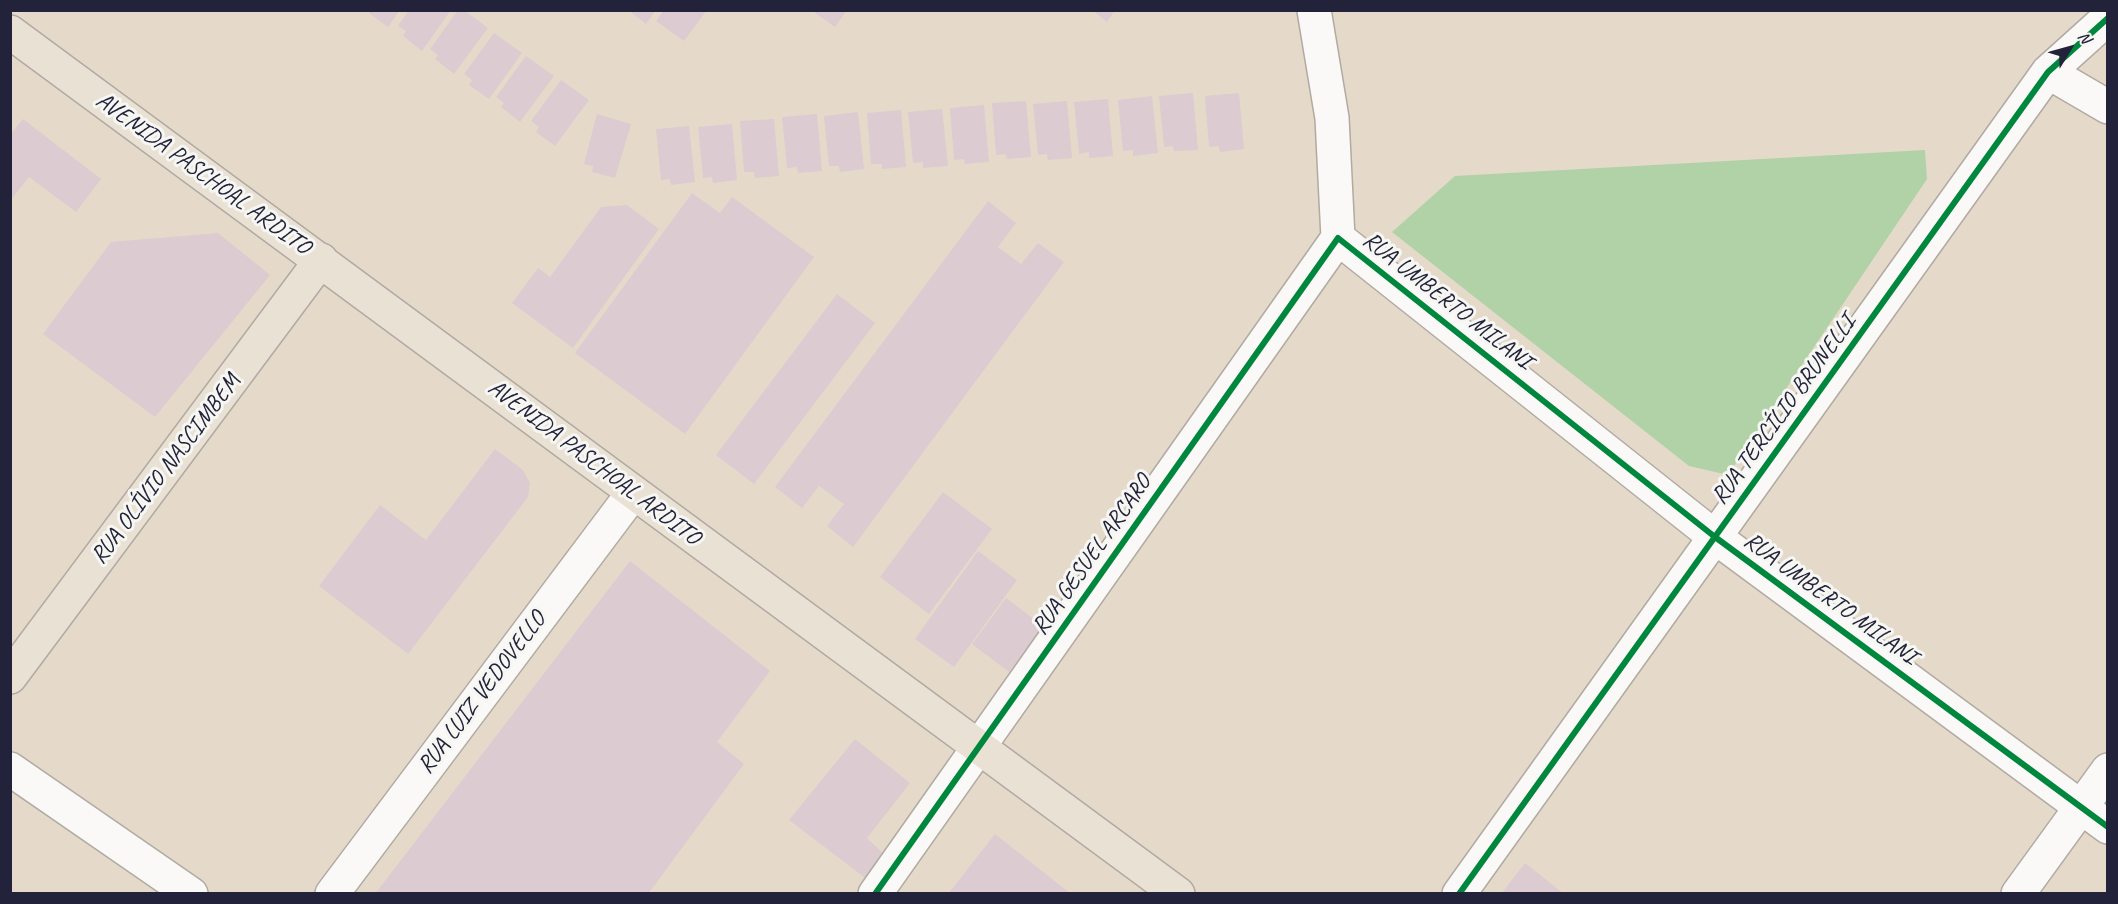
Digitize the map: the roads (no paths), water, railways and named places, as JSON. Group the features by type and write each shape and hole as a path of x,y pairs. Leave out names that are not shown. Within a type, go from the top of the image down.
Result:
{"main road":[{"name":"AVENIDA PASCHOAL ARDITO","path":"10,32 1178,894"},
{"name":"RUA OLÍVIO NASCIMBEM","path":"10,677 321,260"}],"street":[{"path":"1314,10 1332,118 1338,238"},
{"name":"RUA TERCÍLIO BRUNELLI","path":"1460,894 2048,72 2108,18"},
{"path":"2048,72 2108,107"},
{"name":"RUA UMBERTO MILANI","path":"1338,238 1715,537 2108,827"},
{"name":"RUA GESUEL ARCARO","path":"875,894 1338,238"},
{"name":"RUA LUIZ VEDOVELLO","path":"332,894 633,493"},
{"path":"10,769 191,894"},
{"path":"2018,894 2108,770"}]}
